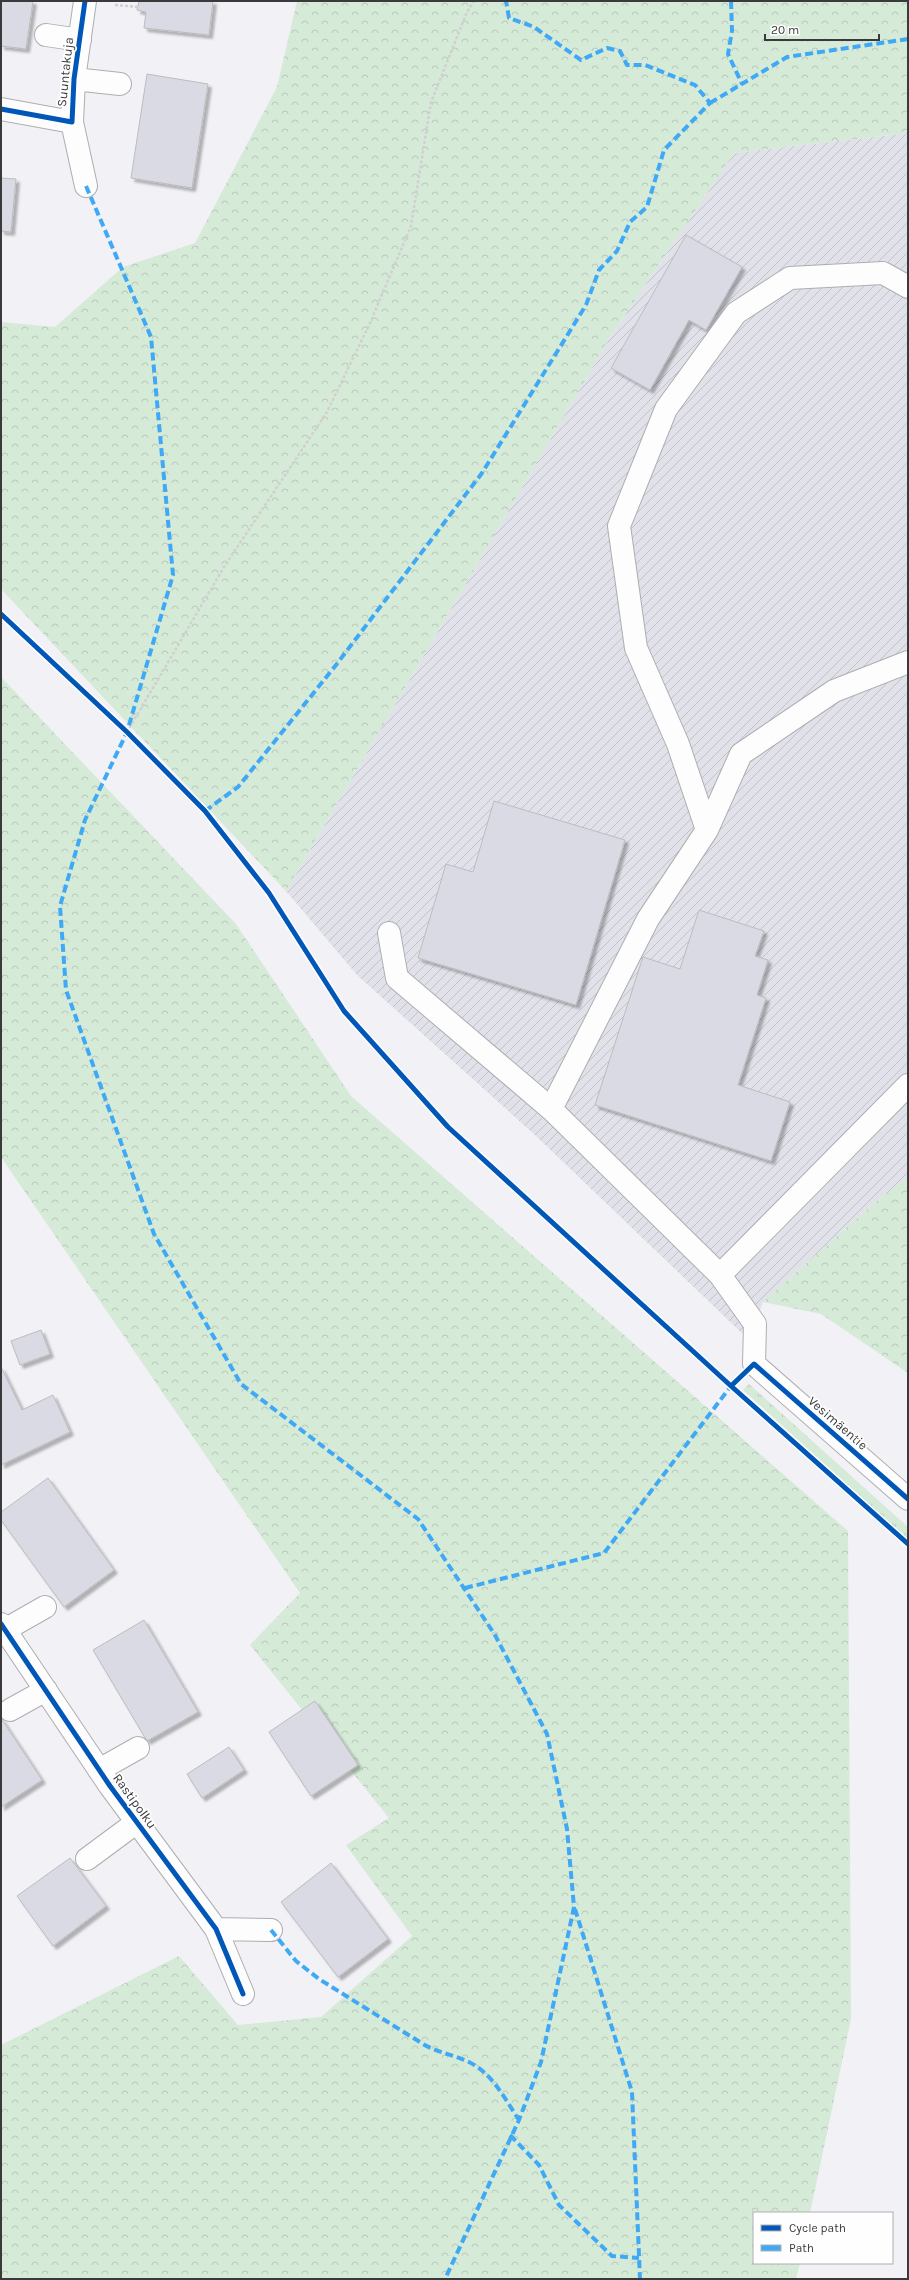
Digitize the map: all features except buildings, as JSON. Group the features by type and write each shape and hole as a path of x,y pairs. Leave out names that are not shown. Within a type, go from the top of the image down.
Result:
{"street":[{"name":"Suuntakuja","path":"1,109 72,122 74,79 85,1"},
{"path":"46,35 80,40"},
{"path":"74,79 120,84"},
{"path":"72,122 86,186"},
{"path":"707,830 678,744 636,648 619,526 666,409 736,313 790,278 883,273 908,287"},
{"path":"551,1109 648,919 707,830 741,754 834,691 908,662"},
{"path":"389,933 397,978 551,1109 720,1275 908,1086"},
{"name":"Vesimäentie","path":"720,1275 755,1324 754,1364 908,1499"},
{"path":"2,1629 45,1607"},
{"name":"Rastipolku","path":"2,1629 46,1690 99,1770 216,1930 243,1994"},
{"path":"10,1710 46,1690"},
{"path":"99,1770 138,1748"},
{"path":"87,1859 137,1822"},
{"path":"216,1930 272,1930"}],"path":[{"path":"127,732 224,567 327,412 370,322 411,226 431,102 467,12 474,1"},
{"path":"121,727 132,738"}],"shaded area":[{"path":"908,133 908,1178 875,1202 763,1302 749,1340 536,1136 357,975 286,891 609,339 734,153"}],"green space":[{"path":"297,1 908,1 908,133 734,153 609,339 286,891 1,589 1,322 55,327 123,267 195,243 277,87"},
{"path":"1,677 236,924 351,1096 848,1531 851,2019 810,2212 753,2212 753,2264 800,2264 796,2279 1,2279 1,2045 179,1956 238,2025 321,2017 412,1936 346,1845 389,1818 250,1645 300,1593 1,1157"},
{"path":"908,1178 908,1373 821,1314 763,1302 875,1202"},
{"path":"749,1384 908,1527 908,1540 743,1390"}],"marked path":[{"path":"205,811 238,787 336,665 482,473 586,305 599,270 617,251 630,222 647,207 664,150 710,103 695,85 645,65 627,65 620,51 607,48 581,60 534,27 509,18 506,1"},
{"path":"731,1 732,31 728,54 742,84"},
{"path":"710,103 787,57 908,39"},
{"path":"86,186 151,337 173,575 127,732 85,820 60,906 66,990 154,1234 241,1384 418,1519 495,1635 547,1734 567,1829 574,1907 541,2062 519,2120 445,2279"},
{"path":"465,1588 604,1553 731,1386"},
{"path":"575,1909 632,2092 640,2279"},
{"path":"271,1930 296,1961 319,1979 423,2044 435,2050 469,2062 485,2073 503,2095 519,2120"},
{"path":"510,2135 539,2165 559,2205 612,2256 639,2258"}],"cycle path":[{"path":"1,109 72,122 74,79 85,1"},
{"path":"1,614 127,732 205,811 269,893 344,1011 448,1127 731,1386 754,1364 908,1499"},
{"path":"731,1386 908,1544"},
{"path":"1,1624 110,1786 216,1929 243,1994"}]}
